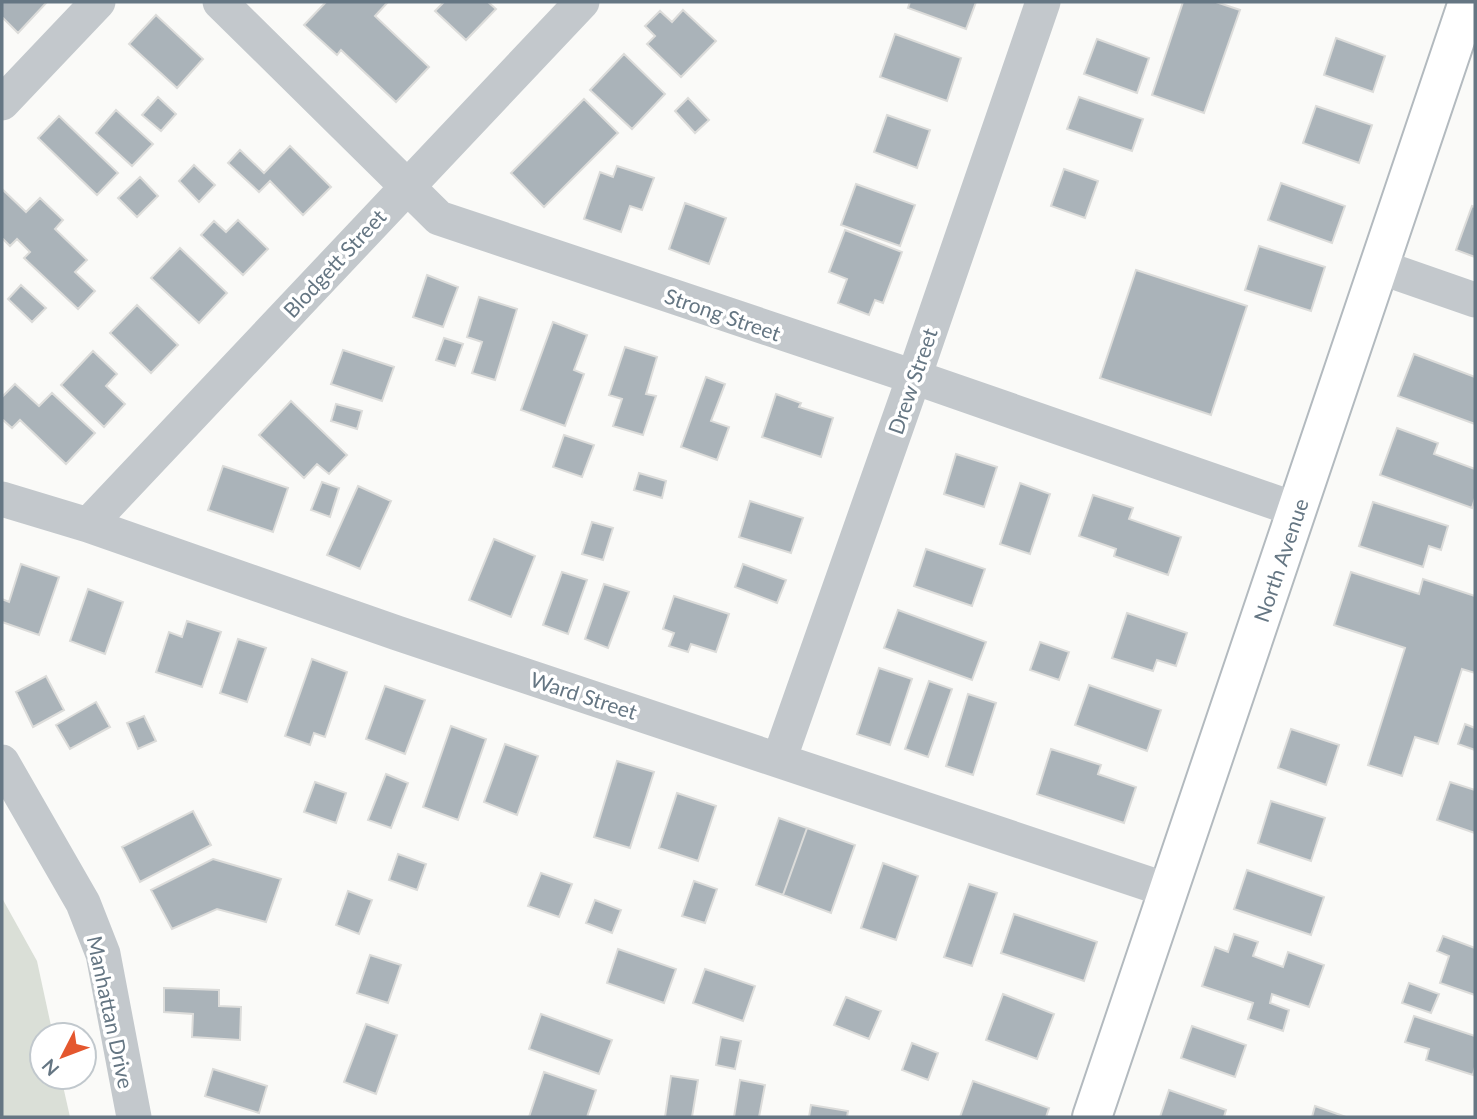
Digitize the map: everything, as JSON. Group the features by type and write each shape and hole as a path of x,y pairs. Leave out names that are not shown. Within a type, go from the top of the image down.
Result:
{"main road":[{"name":"North Avenue","path":"1092,1117 1468,2"}],"street":[{"path":"2,103 98,2"},
{"name":"Strong Street","path":"220,2 439,218 914,376 1297,510"},
{"name":"Blodgett Street","path":"88,525 582,2"},
{"name":"Drew Street","path":"779,760 1043,2"},
{"path":"1380,267 1475,300"},
{"name":"Ward Street","path":"2,499 88,525 397,633 1167,890"},
{"name":"Manhattan Drive","path":"2,762 83,903 103,954 134,1117"}],"shaded area":[{"path":"2,898 37,961 50,1021 28,1021 28,1091 64,1091 70,1117 2,1117"}],"building":[{"path":"2,2 47,2 18,33 2,17"},
{"path":"326,2 388,2 375,16 429,67 396,102 341,50 337,55 304,25"},
{"path":"444,2 488,2 496,9 466,40 435,11"},
{"path":"910,2 976,2 966,29 908,8"},
{"path":"1183,2 1216,2 1240,10 1204,113 1152,95"},
{"path":"683,10 716,41 681,77 647,44 655,36 645,26 660,11 672,22"},
{"path":"156,15 203,59 177,88 129,44"},
{"path":"895,34 961,58 947,101 880,77"},
{"path":"1336,38 1385,56 1373,92 1324,75"},
{"path":"1097,39 1149,58 1137,93 1084,74"},
{"path":"624,54 665,94 632,129 590,90"},
{"path":"158,97 176,114 161,131 142,115"},
{"path":"1079,97 1143,119 1132,151 1067,129"},
{"path":"688,98 709,120 695,133 675,111"},
{"path":"584,99 618,133 544,207 511,173"},
{"path":"1316,106 1372,125 1359,163 1303,143"},
{"path":"116,110 153,144 132,166 96,133"},
{"path":"887,115 930,130 917,168 874,152"},
{"path":"59,116 118,173 97,195 38,138"},
{"path":"290,146 331,187 303,215 270,181 259,192 228,163 240,150 264,173"},
{"path":"194,165 215,185 199,202 179,181"},
{"path":"617,166 654,178 642,210 630,206 621,232 584,219 600,172 613,177"},
{"path":"1064,169 1098,181 1085,218 1051,206"},
{"path":"140,177 158,196 137,217 118,198"},
{"path":"1281,183 1345,206 1332,243 1268,220"},
{"path":"856,184 915,205 900,246 841,225"},
{"path":"2,189 26,212 40,198 63,220 55,229 87,260 75,272 95,291 78,309 24,258 30,252 17,239 10,246 2,238"},
{"path":"685,203 726,218 709,264 669,249"},
{"path":"1472,206 1475,207 1475,257 1456,250"},
{"path":"238,220 268,249 243,275 201,235 214,221 226,232"},
{"path":"845,230 902,252 883,303 875,300 869,315 838,303 847,279 829,272"},
{"path":"1259,246 1325,267 1311,311 1245,290"},
{"path":"180,248 227,293 199,323 151,278"},
{"path":"1136,270 1247,306 1211,415 1100,378"},
{"path":"427,275 458,287 443,327 413,317"},
{"path":"21,285 46,308 32,322 8,299"},
{"path":"479,297 517,309 495,380 472,373 482,342 467,337"},
{"path":"137,305 178,345 151,373 110,333"},
{"path":"553,322 587,335 574,370 584,374 565,426 521,410"},
{"path":"444,338 463,344 455,366 436,360"},
{"path":"625,347 657,357 646,394 656,396 643,435 613,426 622,399 609,395"},
{"path":"343,350 394,367 382,401 331,384"},
{"path":"93,351 117,374 106,386 125,404 104,427 61,385"},
{"path":"1414,354 1475,377 1475,424 1398,396"},
{"path":"706,377 725,384 711,421 729,427 717,460 681,447"},
{"path":"15,384 39,406 52,393 95,433 66,464 20,420 12,428 2,419 2,397"},
{"path":"776,394 801,403 799,407 833,418 821,457 762,437"},
{"path":"291,401 347,455 329,474 317,464 304,478 259,435"},
{"path":"336,404 362,411 357,429 331,421"},
{"path":"1397,428 1438,443 1434,454 1475,469 1475,498 1472,508 1380,475"},
{"path":"564,435 594,445 582,477 553,467"},
{"path":"956,454 997,467 984,507 944,494"},
{"path":"223,466 288,488 273,532 208,510"},
{"path":"639,473 666,481 662,498 634,490"},
{"path":"322,482 339,488 330,517 311,510"},
{"path":"1020,483 1050,494 1030,554 1000,544"},
{"path":"358,486 391,501 360,569 327,555"},
{"path":"1093,495 1133,508 1129,519 1181,537 1168,575 1114,556 1116,549 1079,536"},
{"path":"750,501 803,518 791,553 739,537"},
{"path":"1373,502 1448,526 1441,550 1429,546 1423,567 1359,546"},
{"path":"592,522 613,528 603,560 582,554"},
{"path":"494,539 535,556 511,617 469,600"},
{"path":"926,549 985,569 972,606 914,586"},
{"path":"21,564 59,577 39,635 2,622 2,599 9,602"},
{"path":"743,564 786,580 777,603 735,587"},
{"path":"562,572 587,580 568,634 543,625"},
{"path":"1351,572 1419,594 1423,579 1475,596 1475,673 1462,669 1438,744 1415,737 1402,776 1368,765 1405,648 1334,625"},
{"path":"604,584 629,592 608,648 585,639"},
{"path":"88,589 123,602 105,654 70,641"},
{"path":"674,596 729,614 716,652 691,644 688,652 669,646 674,633 663,629"},
{"path":"898,610 986,642 972,680 884,648"},
{"path":"1127,613 1187,633 1176,666 1157,660 1153,671 1112,658"},
{"path":"187,621 221,632 202,687 156,672 169,632 182,637"},
{"path":"238,639 266,648 247,702 220,693"},
{"path":"1040,642 1069,652 1059,680 1030,670"},
{"path":"312,659 347,672 325,737 314,733 310,745 285,736"},
{"path":"879,668 912,679 890,745 857,734"},
{"path":"46,676 64,710 33,727 16,692"},
{"path":"929,681 952,689 928,757 905,749"},
{"path":"1089,685 1161,710 1147,751 1075,725"},
{"path":"385,686 425,700 405,754 366,739"},
{"path":"968,694 996,703 973,775 946,766"},
{"path":"96,702 110,727 70,749 56,725"},
{"path":"144,716 156,741 138,749 127,723"},
{"path":"1465,724 1475,728 1475,750 1458,744"},
{"path":"451,726 486,739 458,820 423,807"},
{"path":"1291,729 1339,745 1326,785 1278,768"},
{"path":"505,744 538,756 517,815 484,802"},
{"path":"1051,749 1101,765 1098,774 1136,787 1124,823 1037,794"},
{"path":"617,761 654,772 630,848 594,837"},
{"path":"386,774 408,783 391,828 368,820"},
{"path":"315,782 346,793 336,823 304,812"},
{"path":"1450,782 1475,790 1475,833 1437,820"},
{"path":"677,793 716,806 698,861 659,848"},
{"path":"1271,801 1325,818 1311,861 1258,843"},
{"path":"193,811 211,845 140,882 122,847"},
{"path":"779,818 807,828 783,895 756,885"},
{"path":"807,828 855,845 831,913 783,895"},
{"path":"398,854 426,864 417,890 389,880"},
{"path":"213,859 281,879 266,922 217,909 172,929 151,890"},
{"path":"883,863 918,876 896,940 861,928"},
{"path":"1247,870 1324,897 1311,935 1234,909"},
{"path":"541,873 572,884 559,917 528,906"},
{"path":"694,881 717,889 705,923 682,916"},
{"path":"969,884 997,893 972,966 944,957"},
{"path":"348,891 372,900 359,934 336,925"},
{"path":"595,900 621,910 612,933 586,923"},
{"path":"1014,914 1097,942 1084,981 1001,953"},
{"path":"1234,934 1258,942 1253,956 1283,967 1288,952 1324,965 1309,1007 1272,994 1270,1003 1289,1010 1283,1031 1248,1019 1253,1003 1202,986 1215,947 1228,952"},
{"path":"1443,936 1475,948 1475,995 1440,983 1449,956 1437,951"},
{"path":"618,949 676,969 664,1003 607,983"},
{"path":"370,955 401,965 388,1003 357,993"},
{"path":"705,969 755,986 743,1021 693,1003"},
{"path":"1409,983 1439,994 1431,1013 1402,1003"},
{"path":"164,988 219,990 219,1006 241,1007 240,1040 192,1037 193,1014 164,1012"},
{"path":"1003,994 1054,1014 1037,1059 986,1040"},
{"path":"846,997 881,1011 869,1039 834,1025"},
{"path":"541,1014 612,1040 599,1074 529,1049"},
{"path":"1414,1016 1475,1036 1473,1075 1426,1060 1429,1049 1405,1042"},
{"path":"366,1024 397,1035 376,1094 344,1082"},
{"path":"1192,1026 1246,1045 1235,1077 1181,1058"},
{"path":"721,1037 741,1041 735,1069 716,1065"},
{"path":"912,1043 938,1053 928,1080 902,1070"},
{"path":"213,1069 267,1086 259,1113 205,1096"},
{"path":"544,1072 596,1090 587,1117 529,1117"},
{"path":"671,1076 698,1080 692,1117 665,1117"},
{"path":"740,1080 765,1085 759,1117 734,1117"},
{"path":"973,1081 1049,1108 1046,1117 960,1117"},
{"path":"1169,1090 1226,1110 1224,1117 1160,1117"},
{"path":"811,1105 848,1111 847,1117 809,1117"},
{"path":"1315,1106 1346,1117 1312,1117"}]}
